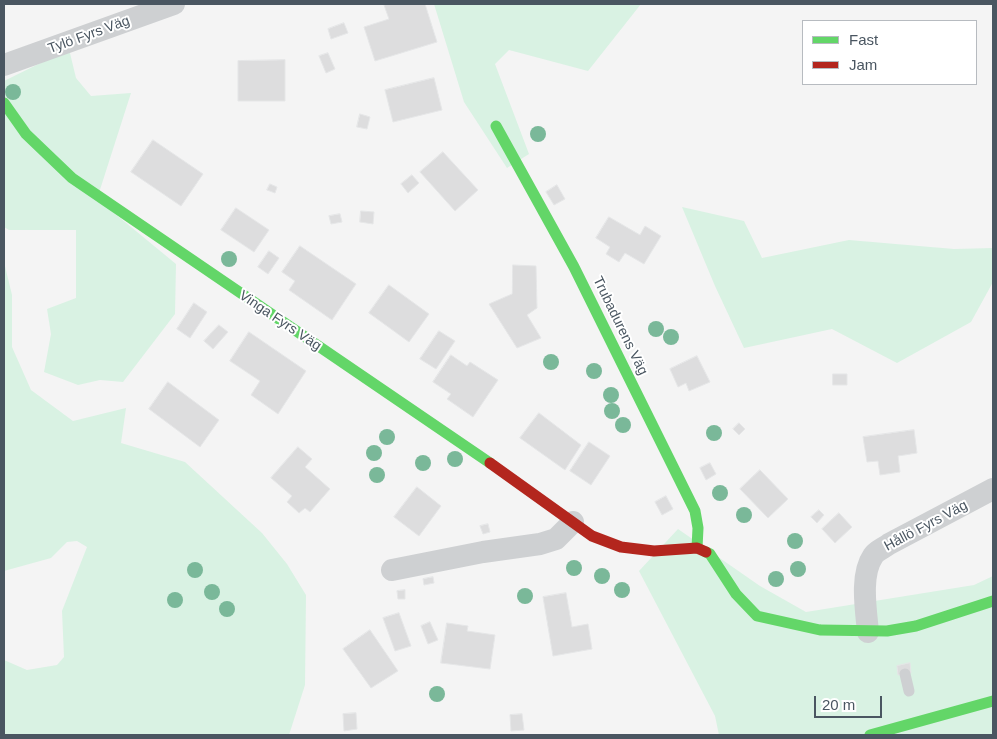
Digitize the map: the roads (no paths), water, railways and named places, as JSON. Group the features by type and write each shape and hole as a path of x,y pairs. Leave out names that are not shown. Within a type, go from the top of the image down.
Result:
{"street":[{"name":"Tylö Fyrs Väg","path":"4,65 174,4"},
{"name":"Vinga Fyrs Väg","path":"4,102 16,124 72,178 592,536 621,547 654,551 697,548"},
{"name":"Trubadurens Väg","path":"496,126 534,190 574,267 695,511 698,528 697,548"},
{"name":"Hållö Fyrs Väg","path":"868,632 866,583 868,568 873,555 889,544 993,489"},
{"path":"392,570 556,540 573,522"},
{"path":"697,548 710,554 736,594 757,616 820,630 868,632 916,626 993,601"},
{"path":"870,735 993,701"}],"lane":[{"path":"905,674 909,691"}]}
